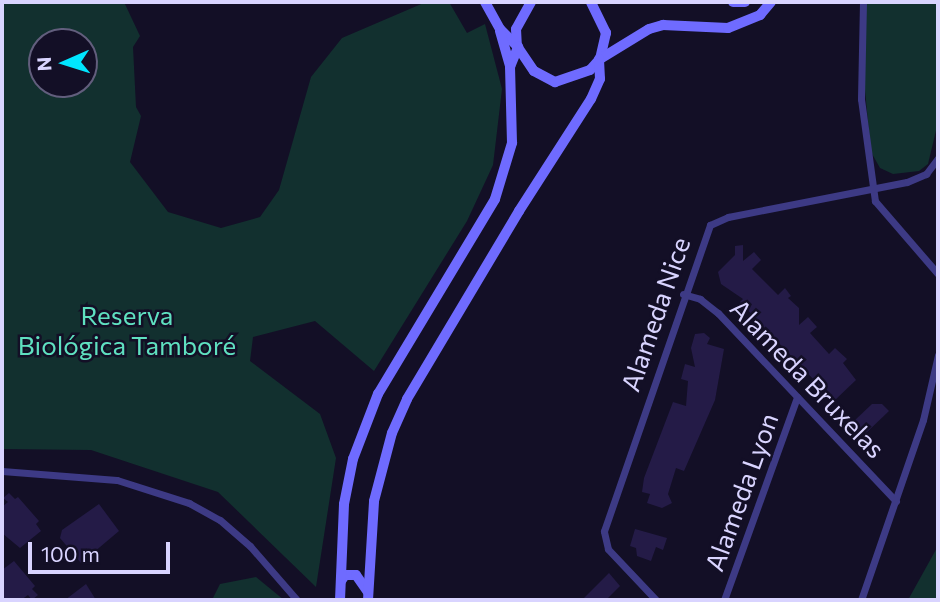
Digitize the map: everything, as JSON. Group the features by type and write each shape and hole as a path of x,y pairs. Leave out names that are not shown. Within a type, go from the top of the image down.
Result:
{"main road":[{"path":"340,600 344,504 367,417 490,208 509,162 513,121 510,67 500,29 485,2"},
{"path":"510,67 517,46 516,29 531,2"},
{"path":"591,2 606,33 600,59 600,79"},
{"path":"733,2 746,2"},
{"path":"500,29 517,46 534,71 555,82 590,70 600,59 663,25 715,29 746,23 771,2"},
{"path":"368,596 378,483 403,407 616,50"},
{"path":"341,581 345,575 356,575 368,596"}],"street":[{"path":"863,2 861,99 873,191 884,216 938,274"},
{"path":"873,191 926,174 938,158"},
{"name":"Alameda Nice","path":"656,600 608,549 604,535 706,231 715,222 873,191"},
{"name":"Alameda Bruxelas","path":"683,294 709,304 896,501"},
{"path":"861,600 896,501 938,355"},
{"name":"Alameda Lyon","path":"724,600 797,397"},
{"path":"2,471 117,480 189,503 219,520 250,547 298,600"}],"green space":[{"name":"Reserva Biológica Tamboré","path":"2,2 124,2 140,36 133,47 136,107 141,116 130,162 168,212 221,228 260,217 279,190 311,77 342,38 426,2 449,2 467,33 485,24 502,89 493,165 467,221 374,371 315,321 253,337 250,361 320,414 336,458 316,587 218,492 91,450 2,449"},
{"path":"866,2 938,2 938,122 928,164 919,171 893,174 880,168 871,152 864,80"},
{"path":"938,546 938,600 908,600"},
{"path":"256,577 284,600 212,600 220,584"}],"building":[{"path":"743,245 743,261 754,252 761,260 752,269 778,295 785,288 791,296 788,298 799,308 799,325 808,317 817,327 810,333 829,354 835,348 847,359 843,363 856,380 834,401 740,302 743,299 721,284 718,272 735,255 735,246"},
{"path":"704,333 710,338 707,344 724,349 715,400 684,471 676,468 668,494 672,503 662,508 647,503 650,494 642,492 644,478 673,402 686,406 688,381 681,379 685,364 695,367 691,348 695,334"},
{"path":"872,404 882,404 889,411 865,434 854,421"},
{"path":"9,493 15,499 18,497 39,521 36,524 41,531 20,548 2,533 2,507 8,502 3,498"},
{"path":"99,504 119,531 81,563 60,538 62,530"},
{"path":"635,529 667,538 663,550 656,547 651,561 637,556 636,548 630,546"},
{"path":"14,561 35,586 32,589 38,595 32,600 28,595 21,600 2,600 2,570"},
{"path":"609,573 620,586 606,600 582,600"},
{"path":"86,584 96,600 65,600"}]}
